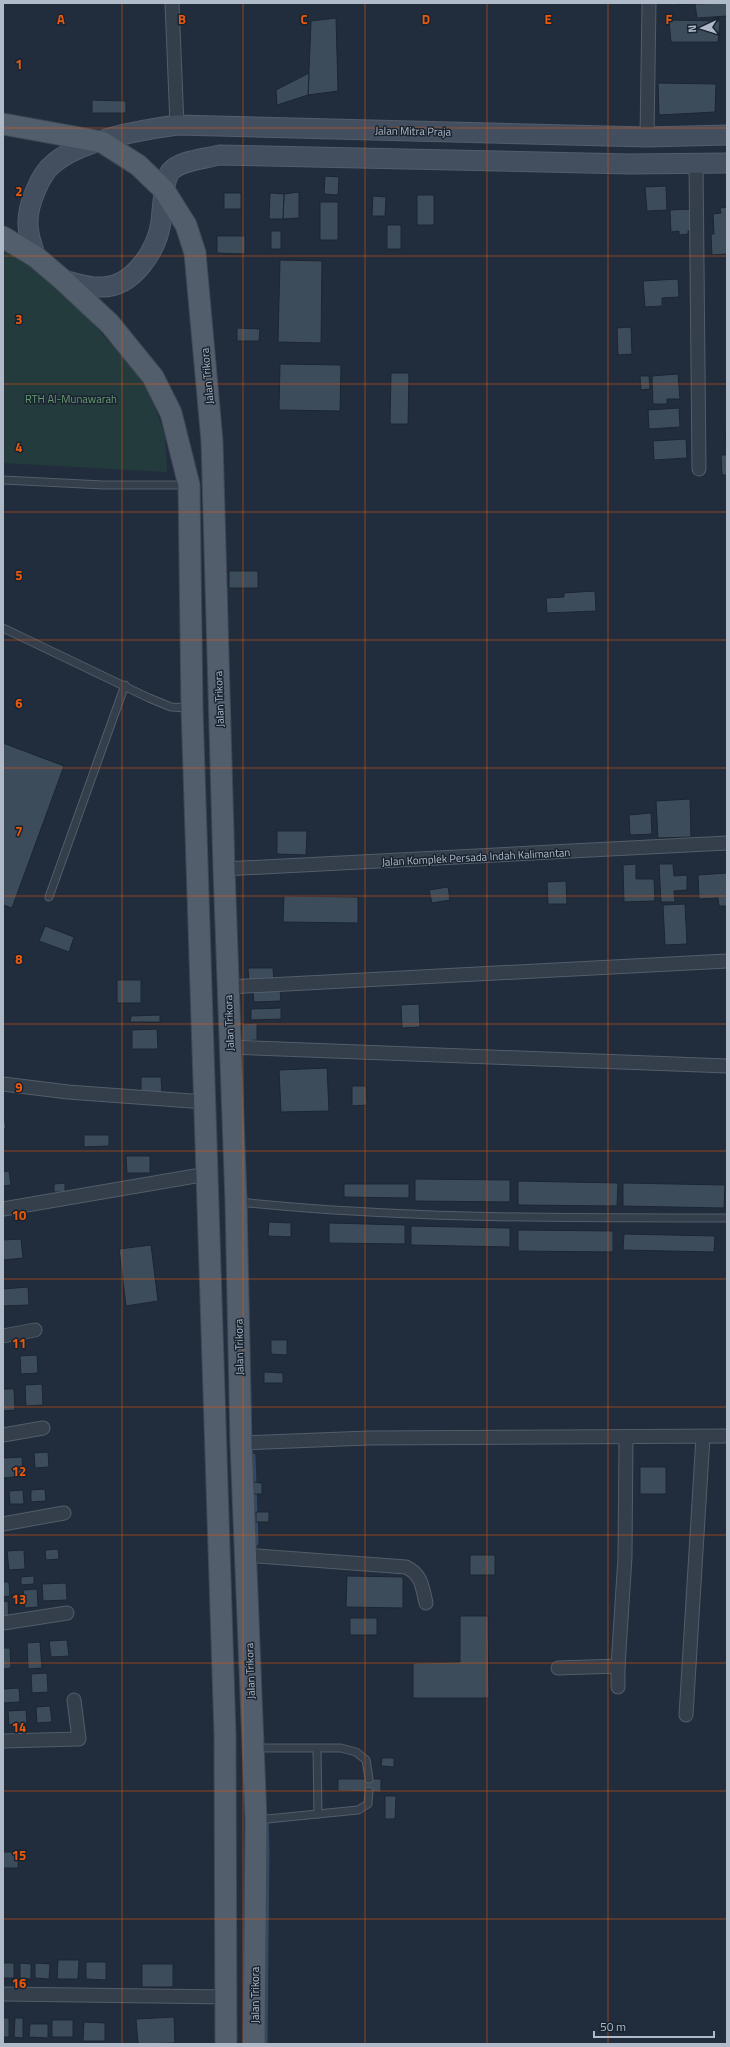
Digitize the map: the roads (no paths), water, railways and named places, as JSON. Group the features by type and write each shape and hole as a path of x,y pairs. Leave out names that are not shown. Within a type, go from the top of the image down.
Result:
{"main road":[{"name":"Jalan Trikora","path":"3,124 102,142 138,165 164,190 186,225 195,253 212,441 224,869 236,1201 241,1443 256,1820 254,2044"},
{"path":"3,237 36,257 63,280 110,324 154,377 171,413 189,485 192,708 225,1734 226,2044"},
{"path":"192,708 219,709"},
{"path":"214,1374 239,1373"}],"street":[{"path":"172,3 177,125"},
{"path":"647,137 649,3"},
{"name":"Jalan Mitra Praja","path":"102,142 139,130 177,125 647,137 727,135"},
{"path":"36,257 28,236 28,216 32,200 40,180 52,164 64,156 80,148 102,142"},
{"path":"63,280 85,286 103,288 121,282 131,275 145,261 153,245 160,224 164,190 170,172 182,164 219,155 630,164 696,162 727,163"},
{"path":"696,162 699,469"},
{"name":"Jalan Komplek Persada Indah Kalimantan","path":"224,869 727,843"},
{"path":"228,987 727,961"},
{"path":"230,1047 727,1066"},
{"path":"3,1084 61,1091 205,1102"},
{"path":"3,1209 207,1174"},
{"path":"3,1336 35,1330"},
{"path":"3,1435 43,1428"},
{"path":"241,1443 368,1438 626,1438 727,1436"},
{"path":"686,1715 703,1437"},
{"path":"618,1687 625,1557 626,1438"},
{"path":"3,1524 64,1513"},
{"path":"246,1555 406,1567 415,1572 420,1580 426,1603"},
{"path":"3,1623 67,1613"},
{"path":"558,1668 618,1666"},
{"path":"3,1741 79,1739 74,1700"},
{"path":"3,1994 227,1997"}],"lane":[{"path":"3,480 89,484 189,485"},
{"path":"3,628 149,698 172,707 192,708"},
{"path":"49,897 125,686"},
{"path":"236,1201 306,1209 441,1214 560,1218 725,1218"},
{"path":"253,1748 341,1748 356,1752 366,1760 369,1779"},
{"path":"317,1749 318,1814"},
{"path":"256,1820 358,1810 368,1804 369,1791"}],"waterway":[{"path":"253,1456 256,1543"},
{"path":"265,2044 266,1820"}],"park label":[{"name":"RTH Al-Munawarah","path":"71,399"}]}
